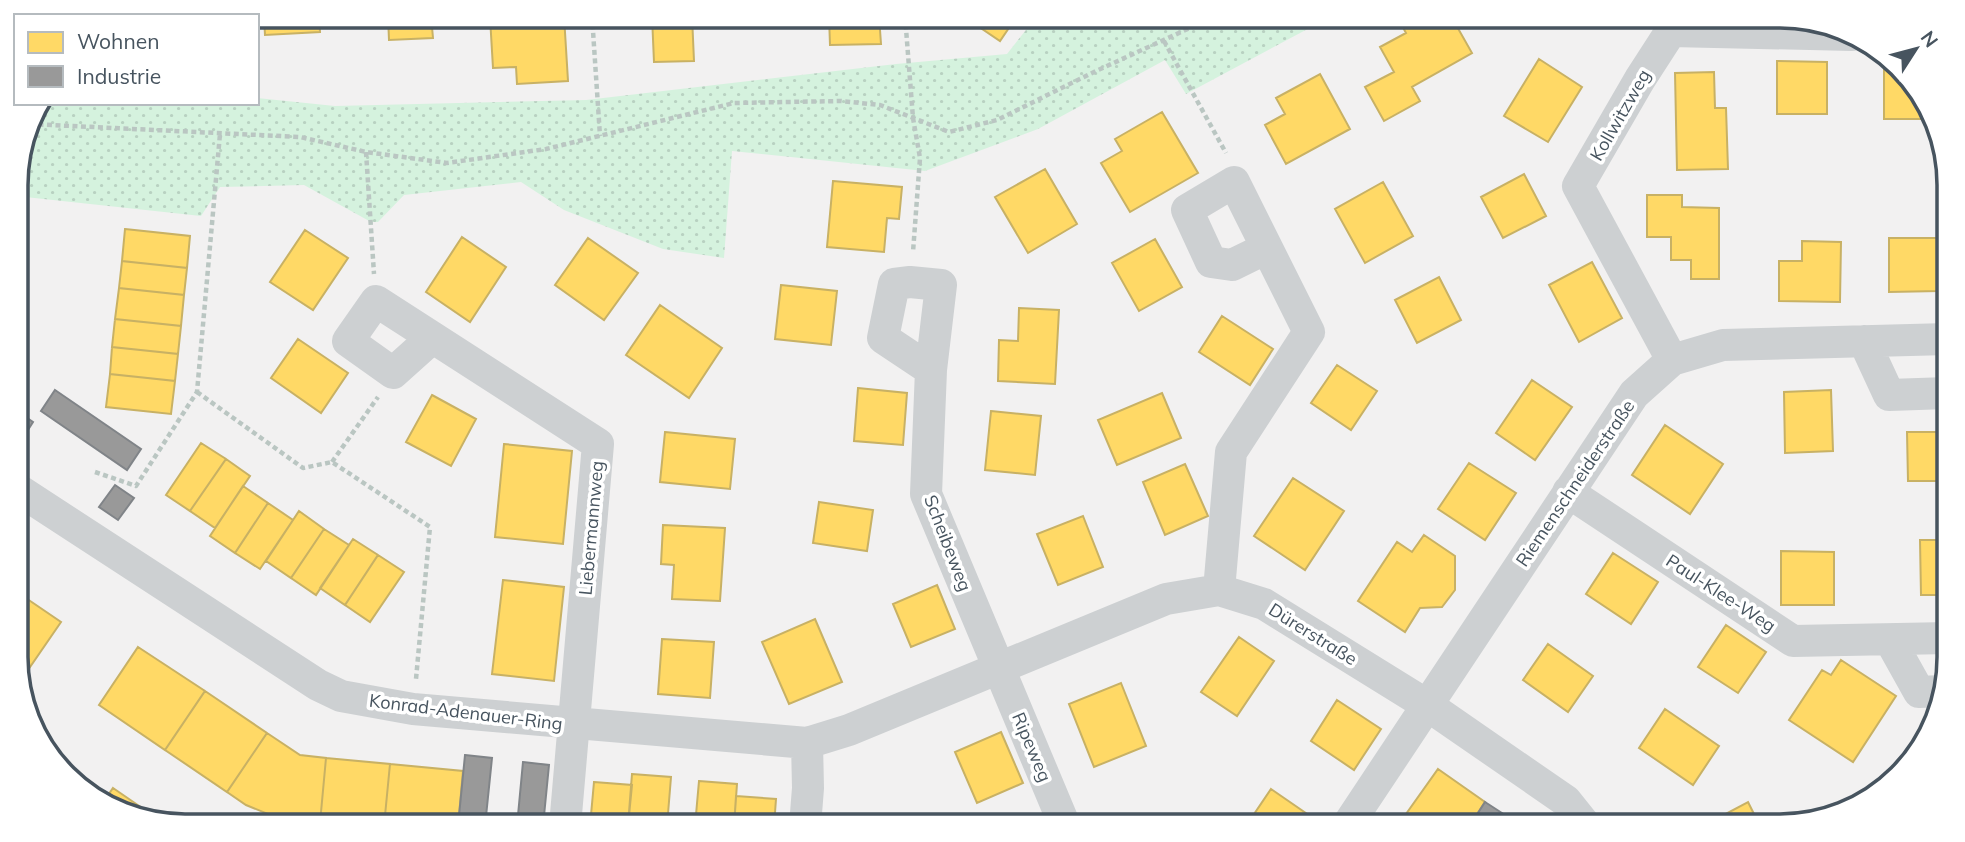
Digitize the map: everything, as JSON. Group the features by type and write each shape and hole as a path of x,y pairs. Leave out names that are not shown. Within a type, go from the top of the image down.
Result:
{"street":[{"name":"Kollwitzweg","path":"1672,360 1578,186 1671,31 1823,34"},
{"path":"1219,590 1231,452 1309,332 1267,248 1234,182 1187,210 1211,262 1232,265 1267,248"},
{"path":"910,282 894,284 883,338 931,370"},
{"name":"Scheibeweg","path":"910,282 941,285 931,370 926,494 999,668"},
{"path":"376,301 348,341 393,373 432,338"},
{"name":"Liebermannweg","path":"376,301 598,444 575,725"},
{"name":"Riemenschneiderstraße","path":"1355,814 1634,394 1672,360 1723,345 1937,340"},
{"path":"1864,341 1889,395 1937,393"},
{"name":"Paul-Klee-Weg","path":"1568,492 1793,641 1937,638"},
{"name":"Konrad-Adenauer-Ring","path":"28,496 318,685 341,696 413,709 807,743"},
{"name":"Dürerstraße","path":"807,743 849,730 1166,599 1219,590 1264,604 1427,705 1566,801 1576,814"},
{"path":"1891,640 1919,692 1933,691"},
{"name":"Ripeweg","path":"999,668 1060,814"},
{"path":"566,814 575,725"},
{"path":"806,814 807,743"}],"path":[{"path":"593,28 600,136"},
{"path":"906,28 919,158 910,282"},
{"path":"40,125 300,137 366,152 447,163 547,149 734,103 841,101 880,105 949,132 998,120 1191,28"},
{"path":"1164,41 1231,162 1234,182"},
{"path":"95,472 136,486 197,392 220,134"},
{"path":"366,152 376,301"},
{"path":"197,392 303,468 332,462 393,373"},
{"path":"332,462 430,527 413,709"}],"green space":[{"path":"1028,28 1310,28 1186,94 1165,60 1038,129 925,171 732,151 724,258 663,249 564,210 521,182 404,195 378,222 371,222 304,185 220,187 201,216 28,197 28,175 33,145 50,105 259,105 259,98 335,106 586,100 896,64 1007,54"}],"building: Wohnen":[{"path":"265,28 320,28 320,32 265,35"},
{"path":"388,28 432,28 433,38 389,40"},
{"path":"491,28 565,28 568,81 517,84 516,67 493,68"},
{"path":"653,28 693,28 694,61 654,62"},
{"path":"829,28 880,28 881,44 830,45"},
{"path":"981,28 1009,28 1000,41"},
{"path":"1403,28 1458,28 1472,53 1412,87 1420,101 1384,121 1365,87 1394,72 1380,47 1406,33"},
{"path":"1539,59 1582,87 1548,142 1504,116"},
{"path":"1777,61 1827,62 1827,114 1777,114"},
{"path":"1714,72 1715,108 1726,108 1728,169 1677,170 1675,73"},
{"path":"1320,74 1350,129 1286,164 1265,125 1285,114 1276,98"},
{"path":"1884,84 1900,84 1922,119 1884,119"},
{"path":"1162,112 1198,173 1130,212 1101,163 1122,151 1115,139"},
{"path":"1045,169 1077,224 1028,253 995,197"},
{"path":"1524,174 1546,216 1503,238 1481,197"},
{"path":"833,181 902,187 899,219 887,218 884,252 827,247"},
{"path":"1383,182 1413,236 1365,263 1335,209"},
{"path":"1647,195 1682,195 1682,207 1719,208 1719,279 1691,279 1691,260 1671,260 1671,237 1647,237"},
{"path":"125,229 190,236 187,268 122,261"},
{"path":"305,230 348,258 313,310 270,282"},
{"path":"462,237 506,267 470,322 426,292"},
{"path":"588,238 638,273 604,320 555,285"},
{"path":"1889,238 1937,238 1937,291 1889,292"},
{"path":"1155,239 1182,287 1139,311 1112,263"},
{"path":"1802,241 1841,242 1840,302 1779,301 1779,261 1802,261"},
{"path":"122,261 187,268 184,295 119,288"},
{"path":"1592,262 1622,318 1579,342 1549,285"},
{"path":"1439,277 1461,320 1417,343 1395,300"},
{"path":"781,285 837,291 831,345 775,339"},
{"path":"119,288 184,295 181,326 115,319"},
{"path":"660,305 722,348 689,398 626,355"},
{"path":"1019,308 1059,310 1055,384 998,381 999,340 1018,341"},
{"path":"1222,316 1273,349 1250,385 1199,352"},
{"path":"115,319 181,326 178,354 112,347"},
{"path":"298,339 348,373 321,413 271,378"},
{"path":"112,347 178,354 175,381 110,374"},
{"path":"1337,365 1377,391 1351,430 1311,403"},
{"path":"110,374 175,381 171,414 106,407"},
{"path":"1532,380 1572,407 1535,460 1496,433"},
{"path":"858,388 907,393 903,445 854,441"},
{"path":"1831,390 1833,451 1785,453 1784,392"},
{"path":"1162,393 1181,438 1117,465 1098,420"},
{"path":"432,395 476,419 451,466 406,442"},
{"path":"991,411 1041,416 1035,475 985,470"},
{"path":"1665,425 1723,464 1690,514 1632,475"},
{"path":"665,432 735,439 730,489 660,482"},
{"path":"1907,432 1937,432 1937,481 1908,481"},
{"path":"201,443 226,459 190,511 166,495"},
{"path":"504,444 572,451 563,544 495,537"},
{"path":"226,459 250,476 215,528 190,511"},
{"path":"1469,463 1516,493 1485,540 1438,509"},
{"path":"1185,464 1208,516 1165,535 1143,482"},
{"path":"1293,478 1344,511 1305,570 1254,536"},
{"path":"243,486 268,503 235,553 210,536"},
{"path":"819,502 873,510 867,551 813,543"},
{"path":"268,503 293,520 260,569 235,553"},
{"path":"299,511 324,529 291,578 266,561"},
{"path":"1083,516 1103,567 1058,585 1037,534"},
{"path":"663,525 725,528 720,601 672,599 674,565 661,564"},
{"path":"324,529 349,545 316,595 291,578"},
{"path":"1424,535 1455,556 1455,590 1442,607 1420,608 1405,632 1358,601 1397,542 1412,552"},
{"path":"353,539 378,555 345,605 320,588"},
{"path":"1920,540 1937,540 1937,595 1921,595"},
{"path":"1781,551 1834,552 1834,605 1781,605"},
{"path":"1613,553 1658,582 1631,624 1586,594"},
{"path":"378,555 404,572 370,622 345,605"},
{"path":"503,580 564,587 554,681 492,674"},
{"path":"937,585 955,629 911,647 893,604"},
{"path":"28,600 61,622 29,669"},
{"path":"815,619 842,682 789,704 762,642"},
{"path":"1726,625 1766,652 1738,693 1698,667"},
{"path":"1239,637 1274,661 1237,716 1201,692"},
{"path":"662,639 714,642 710,698 658,694"},
{"path":"1548,644 1593,676 1568,712 1523,680"},
{"path":"138,647 205,691 165,750 99,705"},
{"path":"1841,660 1896,696 1853,762 1789,720 1822,670 1831,675"},
{"path":"1121,683 1146,746 1094,767 1069,704"},
{"path":"205,691 267,733 227,792 165,750"},
{"path":"1337,700 1381,729 1354,770 1311,741"},
{"path":"1665,709 1719,746 1693,785 1639,748"},
{"path":"1001,732 1023,783 977,803 955,752"},
{"path":"267,733 300,755 326,758 321,814 268,814 246,805 227,792"},
{"path":"326,758 390,764 385,814 321,814"},
{"path":"390,764 463,771 459,814 385,814"},
{"path":"1438,769 1485,802 1477,814 1406,814"},
{"path":"632,774 671,777 668,814 629,814"},
{"path":"699,781 737,784 735,814 696,814"},
{"path":"594,782 632,785 629,814 591,814"},
{"path":"113,788 142,808 125,802 109,794"},
{"path":"1271,789 1307,814 1254,814"},
{"path":"736,796 776,799 775,814 735,814"},
{"path":"1748,802 1754,814 1726,814"}],"building: Industrie":[{"path":"55,390 141,449 127,470 41,411"},
{"path":"115,485 134,498 118,520 99,507"},
{"path":"465,755 492,758 486,814 459,814"},
{"path":"523,762 549,765 544,814 518,814"},
{"path":"1485,802 1504,814 1477,814"}]}
